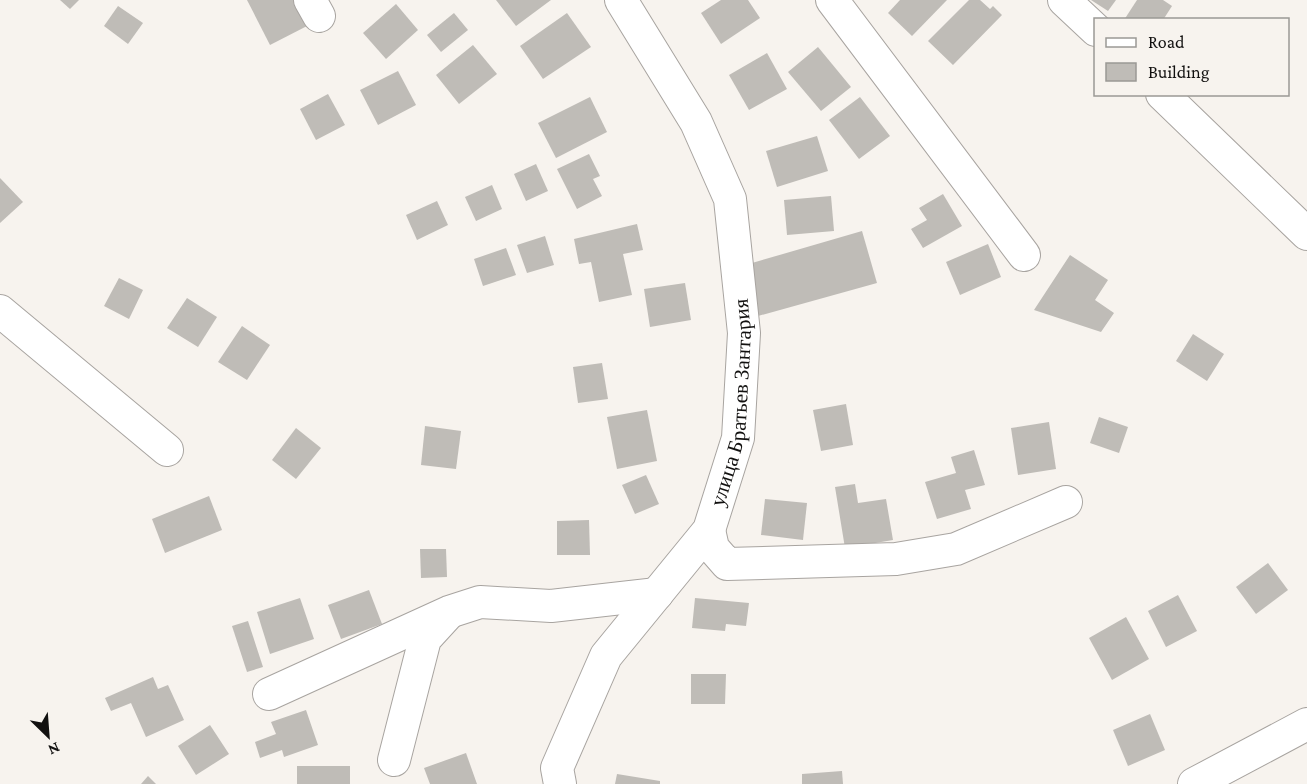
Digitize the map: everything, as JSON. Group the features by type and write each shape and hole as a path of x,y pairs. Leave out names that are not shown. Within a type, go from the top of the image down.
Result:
{"street":[{"name":"улица Братьев Зантария","path":"561,784 557,768 606,656 709,530 738,438 739,427 744,333 730,199 696,122 621,0"},
{"path":"832,0 1024,255"},
{"path":"1064,0 1094,29"},
{"path":"1164,96 1307,234"},
{"path":"0,311 167,450"},
{"path":"709,530 713,548 727,564 896,559 956,549 1066,502"},
{"path":"269,694 449,612 480,602 551,606 657,594"},
{"path":"394,760 425,639 449,612"},
{"path":"1194,784 1307,724"}],"building":[{"path":"60,0 79,0 70,9"},
{"path":"247,0 296,0 309,25 270,45"},
{"path":"496,0 551,0 516,26"},
{"path":"721,0 748,0 760,18 721,44 701,13"},
{"path":"900,0 947,0 912,36 888,13"},
{"path":"969,0 980,0 990,9 993,6 1002,15 953,65 928,41"},
{"path":"1091,0 1116,0 1108,11"},
{"path":"1137,0 1163,0 1172,6 1164,18 1125,18"},
{"path":"396,4 418,30 386,59 363,33"},
{"path":"118,6 143,23 128,44 104,26"},
{"path":"454,13 468,30 441,52 427,35"},
{"path":"567,13 591,47 543,79 520,46"},
{"path":"473,45 497,74 459,104 436,75"},
{"path":"818,47 851,87 821,111 788,72"},
{"path":"767,53 787,89 749,110 729,75"},
{"path":"398,71 416,105 378,125 360,90"},
{"path":"328,94 345,125 316,140 300,109"},
{"path":"590,97 607,132 556,158 538,123"},
{"path":"860,97 890,136 859,159 829,120"},
{"path":"817,136 828,171 777,187 766,151"},
{"path":"589,154 600,176 593,179 602,196 577,209 557,169"},
{"path":"536,164 548,191 526,201 514,174"},
{"path":"0,178 23,202 0,223"},
{"path":"492,185 502,209 476,221 465,197"},
{"path":"943,194 962,226 923,248 911,229 927,220 919,208"},
{"path":"831,196 834,231 787,235 784,200"},
{"path":"437,201 448,225 417,240 406,215"},
{"path":"637,224 643,250 623,254 632,295 599,302 591,262 579,264 574,239"},
{"path":"862,231 877,283 758,316 752,263"},
{"path":"545,236 554,265 527,273 517,245"},
{"path":"988,244 1001,277 960,295 946,262"},
{"path":"506,248 516,275 483,286 474,259"},
{"path":"1070,255 1108,280 1095,300 1114,313 1101,332 1034,310"},
{"path":"119,278 143,290 129,319 104,306"},
{"path":"685,283 691,320 650,327 644,289"},
{"path":"187,298 217,317 198,347 167,328"},
{"path":"242,326 270,345 247,380 218,362"},
{"path":"1193,334 1224,354 1207,381 1176,361"},
{"path":"602,363 608,399 578,403 573,367"},
{"path":"846,404 853,445 821,451 813,410"},
{"path":"647,410 657,461 617,469 607,417"},
{"path":"1099,417 1128,427 1119,453 1090,443"},
{"path":"1049,422 1056,469 1018,475 1011,428"},
{"path":"425,426 461,431 456,469 421,465"},
{"path":"296,428 321,448 296,479 272,460"},
{"path":"974,450 985,485 965,490 971,509 937,519 925,482 956,473 951,457"},
{"path":"646,475 659,504 635,514 622,485"},
{"path":"855,484 858,503 886,499 893,540 845,548 835,487"},
{"path":"209,496 222,530 165,553 152,519"},
{"path":"765,499 807,503 803,540 761,535"},
{"path":"589,520 590,555 557,555 557,521"},
{"path":"420,549 446,549 447,577 421,578"},
{"path":"1268,563 1288,590 1256,614 1236,587"},
{"path":"369,590 382,624 341,639 328,605"},
{"path":"1178,595 1197,631 1166,647 1148,611"},
{"path":"300,598 314,639 270,654 257,612"},
{"path":"695,598 749,603 746,626 726,624 725,631 692,628"},
{"path":"1126,617 1149,659 1112,680 1089,638"},
{"path":"248,621 263,667 247,672 232,626"},
{"path":"691,674 726,674 725,704 691,704"},
{"path":"153,677 158,689 168,685 184,720 146,737 131,703 111,711 105,698"},
{"path":"306,710 318,745 284,757 282,750 260,758 255,742 276,734 271,722"},
{"path":"1150,714 1165,750 1128,766 1113,730"},
{"path":"210,725 229,754 196,775 178,746"},
{"path":"466,753 477,784 430,784 424,768"},
{"path":"297,766 350,766 350,784 297,784"},
{"path":"842,771 843,784 802,784 802,774"},
{"path":"617,774 660,781 660,784 615,784"},
{"path":"148,776 156,784 141,784"}]}
